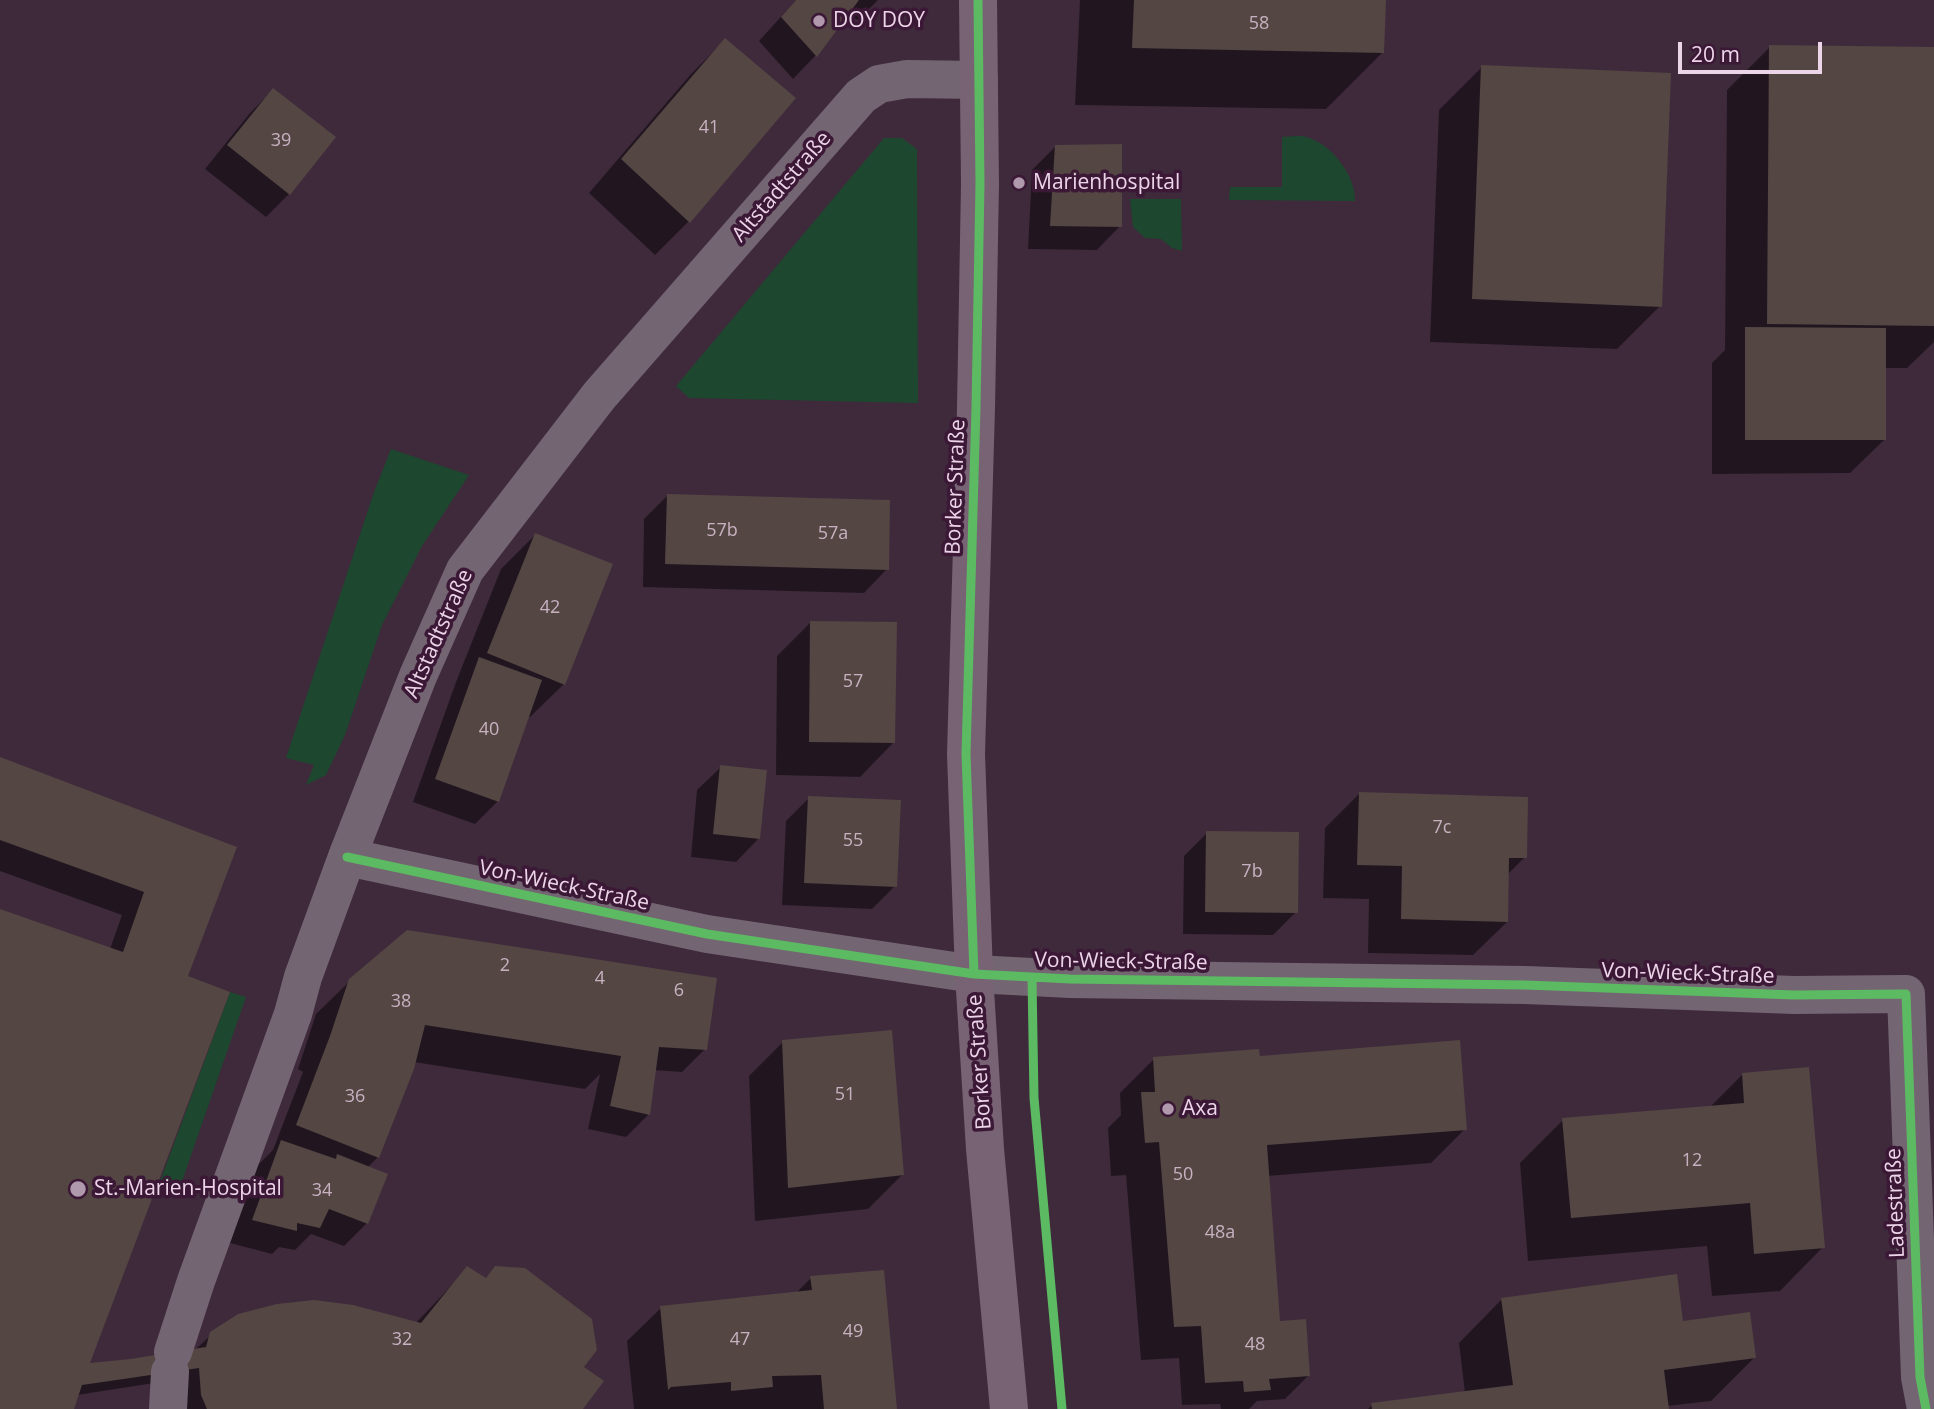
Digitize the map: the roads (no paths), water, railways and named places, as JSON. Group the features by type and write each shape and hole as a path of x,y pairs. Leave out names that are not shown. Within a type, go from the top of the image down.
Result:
{"main road":[{"name":"Borker Straße","path":"978,0 976,408 965,754 974,974 985,1149 1009,1409"}],"street":[{"name":"Altstadtstraße","path":"168,1409 171,1362 196,1281 284,1039 303,977 418,676 465,570 599,396 861,96 879,84 907,79 979,80"},
{"name":"Von-Wieck-Straße","path":"347,857 707,934 974,974 1070,979 1525,985 1794,995 1906,994"},
{"name":"Ladestraße","path":"1906,994 1920,1377 1926,1409"}],"place":[{"name":"DOY DOY","path":"819,21"},
{"name":"Marienhospital","path":"1019,183"},
{"name":"Axa","path":"1168,1109"},
{"name":"St.-Marien-Hospital","path":"78,1189"}]}
